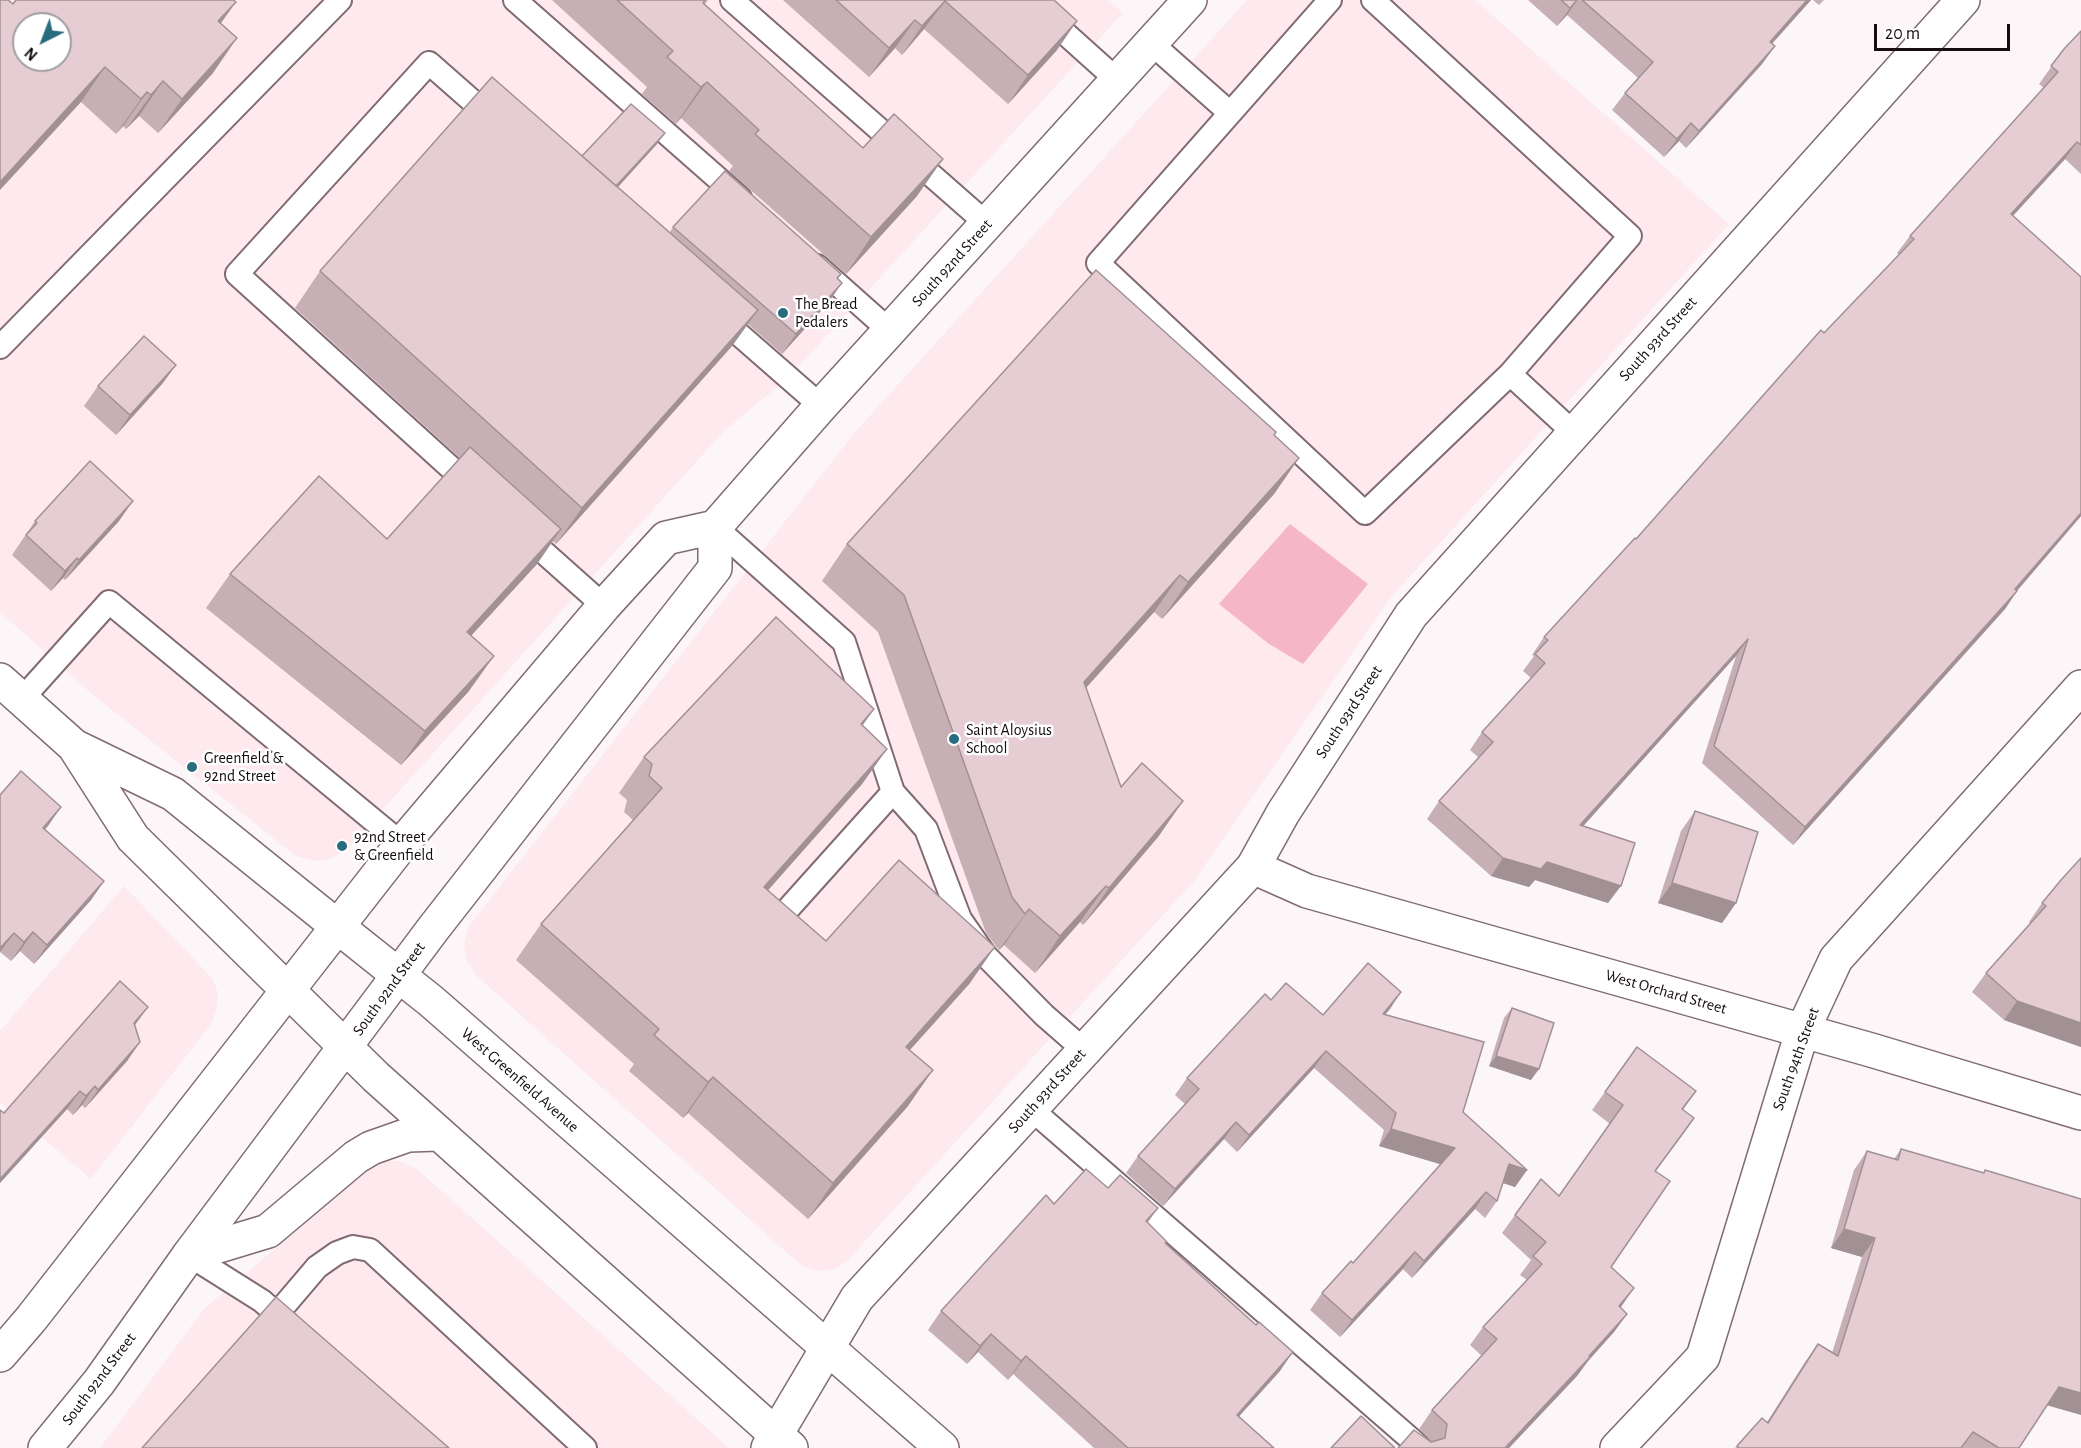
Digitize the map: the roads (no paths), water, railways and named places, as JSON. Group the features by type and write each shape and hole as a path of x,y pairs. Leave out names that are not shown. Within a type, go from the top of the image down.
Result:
{"street":[{"name":"South 92nd Street","path":"45,1448 99,1382 189,1255 399,976 715,568 715,527 821,406 1190,0"},
{"name":"South 93rd Street","path":"779,1444 826,1346 857,1298 1253,867 1283,813 1412,615 1963,0"},
{"path":"0,1355 32,1319 289,992 402,844 604,606 666,538 715,527"},
{"name":"South 94th Street","path":"1617,1448 1703,1357 1802,1032 1836,959 2081,687"},
{"name":"West Greenfield Avenue","path":"11,689 74,747 133,838 289,992 438,1134 779,1444"},
{"name":"West Greenfield Avenue","path":"74,747 172,794 399,976 942,1448"},
{"name":"West Orchard Street","path":"1253,867 1307,891 2081,1113"},
{"path":"189,1255 268,1231 356,1157 371,1149 408,1135 438,1134"}],"lane":[{"path":"0,347 340,0"},
{"path":"515,0 752,209"},
{"path":"732,0 987,224"},
{"path":"1028,0 1117,80"},
{"path":"1329,0 1098,263 1365,513 1510,374 1630,236 1373,0"},
{"path":"1151,43 1230,112"},
{"path":"488,502 237,274 429,63 510,134"},
{"path":"805,255 890,330"},
{"path":"699,298 821,406"},
{"path":"1510,374 1574,433"},
{"path":"506,518 604,606"},
{"path":"715,527 844,642 893,792 926,829 960,919 985,955 1044,1015 1084,1050"},
{"path":"11,689 109,602 402,844"},
{"path":"770,929 893,792"},
{"path":"1031,1108 1421,1448"},
{"path":"277,1314 317,1267 337,1253 353,1247 370,1250 585,1448"},
{"path":"189,1255 277,1314 303,1338"}],"place":[{"name":"The Bread Pedalers","path":"783,313"},
{"name":"Saint Aloysius School","path":"954,739"},
{"name":"Greenfield & 92nd Street","path":"192,767"},
{"name":"92nd Street & Greenfield","path":"342,846"}]}
